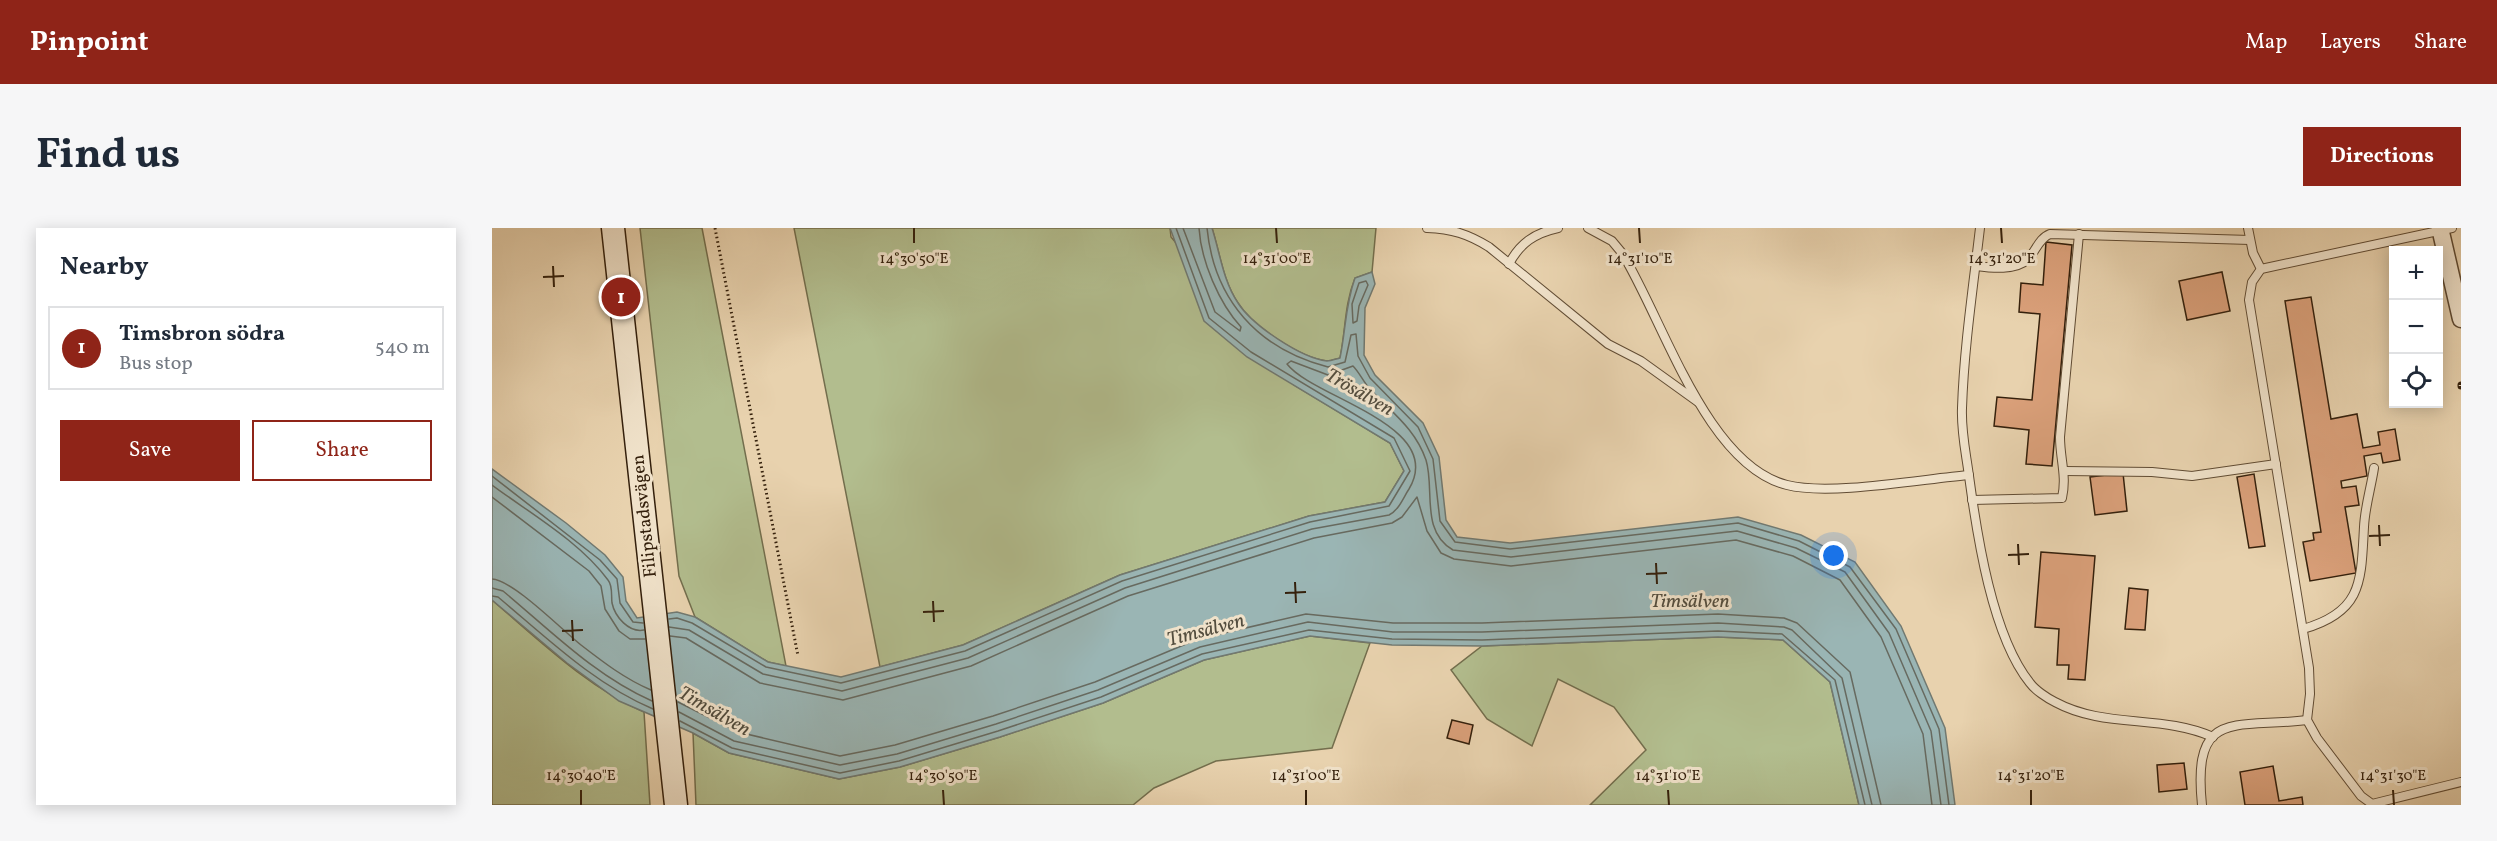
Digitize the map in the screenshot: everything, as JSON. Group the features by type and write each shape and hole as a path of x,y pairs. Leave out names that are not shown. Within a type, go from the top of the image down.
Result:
{"main road":[{"name":"Filipstadsvägen","path":"613,228 676,805"}],"street":[{"path":"2444,229 2461,319"}],"lane":[{"path":"1427,228 1449,229 1468,234 1608,344 1641,360 1705,408"},
{"path":"1509,264 1519,246 1533,236 1558,228"},
{"path":"1588,228 1612,241 1622,253 1678,363 1714,427 1753,470 1788,486 1848,487 1969,475"},
{"path":"1980,228 1962,409 1963,442 1991,592 2014,657 2031,684 2054,702 2083,714 2116,720 2175,724 2212,737"},
{"path":"2248,228 2253,253 2261,269"},
{"path":"2444,229 2261,269 2252,282 2249,300 2309,668 2310,694 2307,720 2317,738 2361,796 2372,805 2461,782"},
{"path":"1976,266 2017,265 2027,260 2045,236 2079,234 2250,240"},
{"path":"1972,500 2062,498 2066,482 2065,471 2060,461 2060,437 2079,234"},
{"path":"2065,471 2152,472 2192,476 2276,464"},
{"path":"2303,629 2324,624 2342,612 2357,593 2361,579 2366,501 2374,468"},
{"path":"2202,805 2200,771 2204,752 2212,737 2224,727 2307,720"}],"path":[{"path":"715,228 798,656"}],"green space":[{"path":"640,228 702,228 786,666 768,662 695,617 679,576"},
{"path":"794,228 1170,228 1171,237 1294,385 1390,443 1404,471 1385,502 1309,516 1120,575 963,645 880,667"},
{"path":"1212,228 1376,228 1372,272 1355,278 1351,288 1340,358 1327,361 1304,354 1265,331 1245,312 1229,286"},
{"path":"492,600 583,676 623,702 644,712 650,805 492,805"},
{"path":"1310,636 1370,643 1332,748 1216,761 1154,788 1133,805 696,805 693,733 729,753 839,779 900,767 1000,737 1103,703 1204,660"},
{"path":"1718,637 1783,640 1830,682 1859,805 1590,805 1646,750 1614,707 1558,679 1532,746 1487,719 1451,670 1482,646"}],"water":[{"path":"1170,228 1212,228 1229,286 1245,312 1278,339 1316,359 1327,361 1340,358 1347,308 1355,278 1372,272 1375,284 1365,308 1364,355 1375,375 1423,423 1439,457 1446,520 1457,537 1510,543 1738,517 1801,535 1855,562 1901,626 1945,728 1955,805 1859,805 1830,682 1783,640 1718,637 1482,646 1392,645 1310,636 1204,660 1103,703 1000,737 900,767 839,779 729,753 693,733 619,701 567,663 492,600 492,469 566,523 605,555 623,577 626,601 637,618 677,612 695,617 768,662 841,677 963,645 1120,575 1309,516 1385,502 1404,471 1390,443 1247,357 1204,321"}],"building":[{"path":"2046,242 2072,245 2052,466 2026,464 2029,430 1994,426 1997,397 2032,400 2040,314 2019,312 2021,283 2043,285"},
{"path":"2222,272 2230,311 2187,320 2179,281"},
{"path":"2311,297 2331,419 2357,414 2363,448 2380,445 2378,432 2395,429 2400,460 2383,463 2381,453 2364,456 2367,476 2341,481 2342,488 2356,486 2359,505 2345,507 2356,573 2310,581 2303,542 2314,540 2313,533 2321,532 2285,301"},
{"path":"2123,473 2127,511 2095,515 2090,477"},
{"path":"2254,474 2265,546 2249,548 2237,477"},
{"path":"2041,552 2095,556 2085,680 2068,679 2069,665 2057,665 2059,629 2035,627"},
{"path":"2129,588 2148,590 2145,630 2125,629"},
{"path":"1452,720 1473,725 1469,744 1447,738"},
{"path":"2184,763 2187,789 2159,792 2157,765"},
{"path":"2273,766 2279,801 2302,797 2303,805 2245,805 2240,772"}],"place":[{"name":"Timsbron södra","path":"621,297"}],"water label":[{"name":"Trösälven","path":"1359,393"},
{"name":"Timsälven","path":"1690,602"},
{"name":"Timsälven","path":"1206,631"},
{"name":"Timsälven","path":"714,712"}]}
